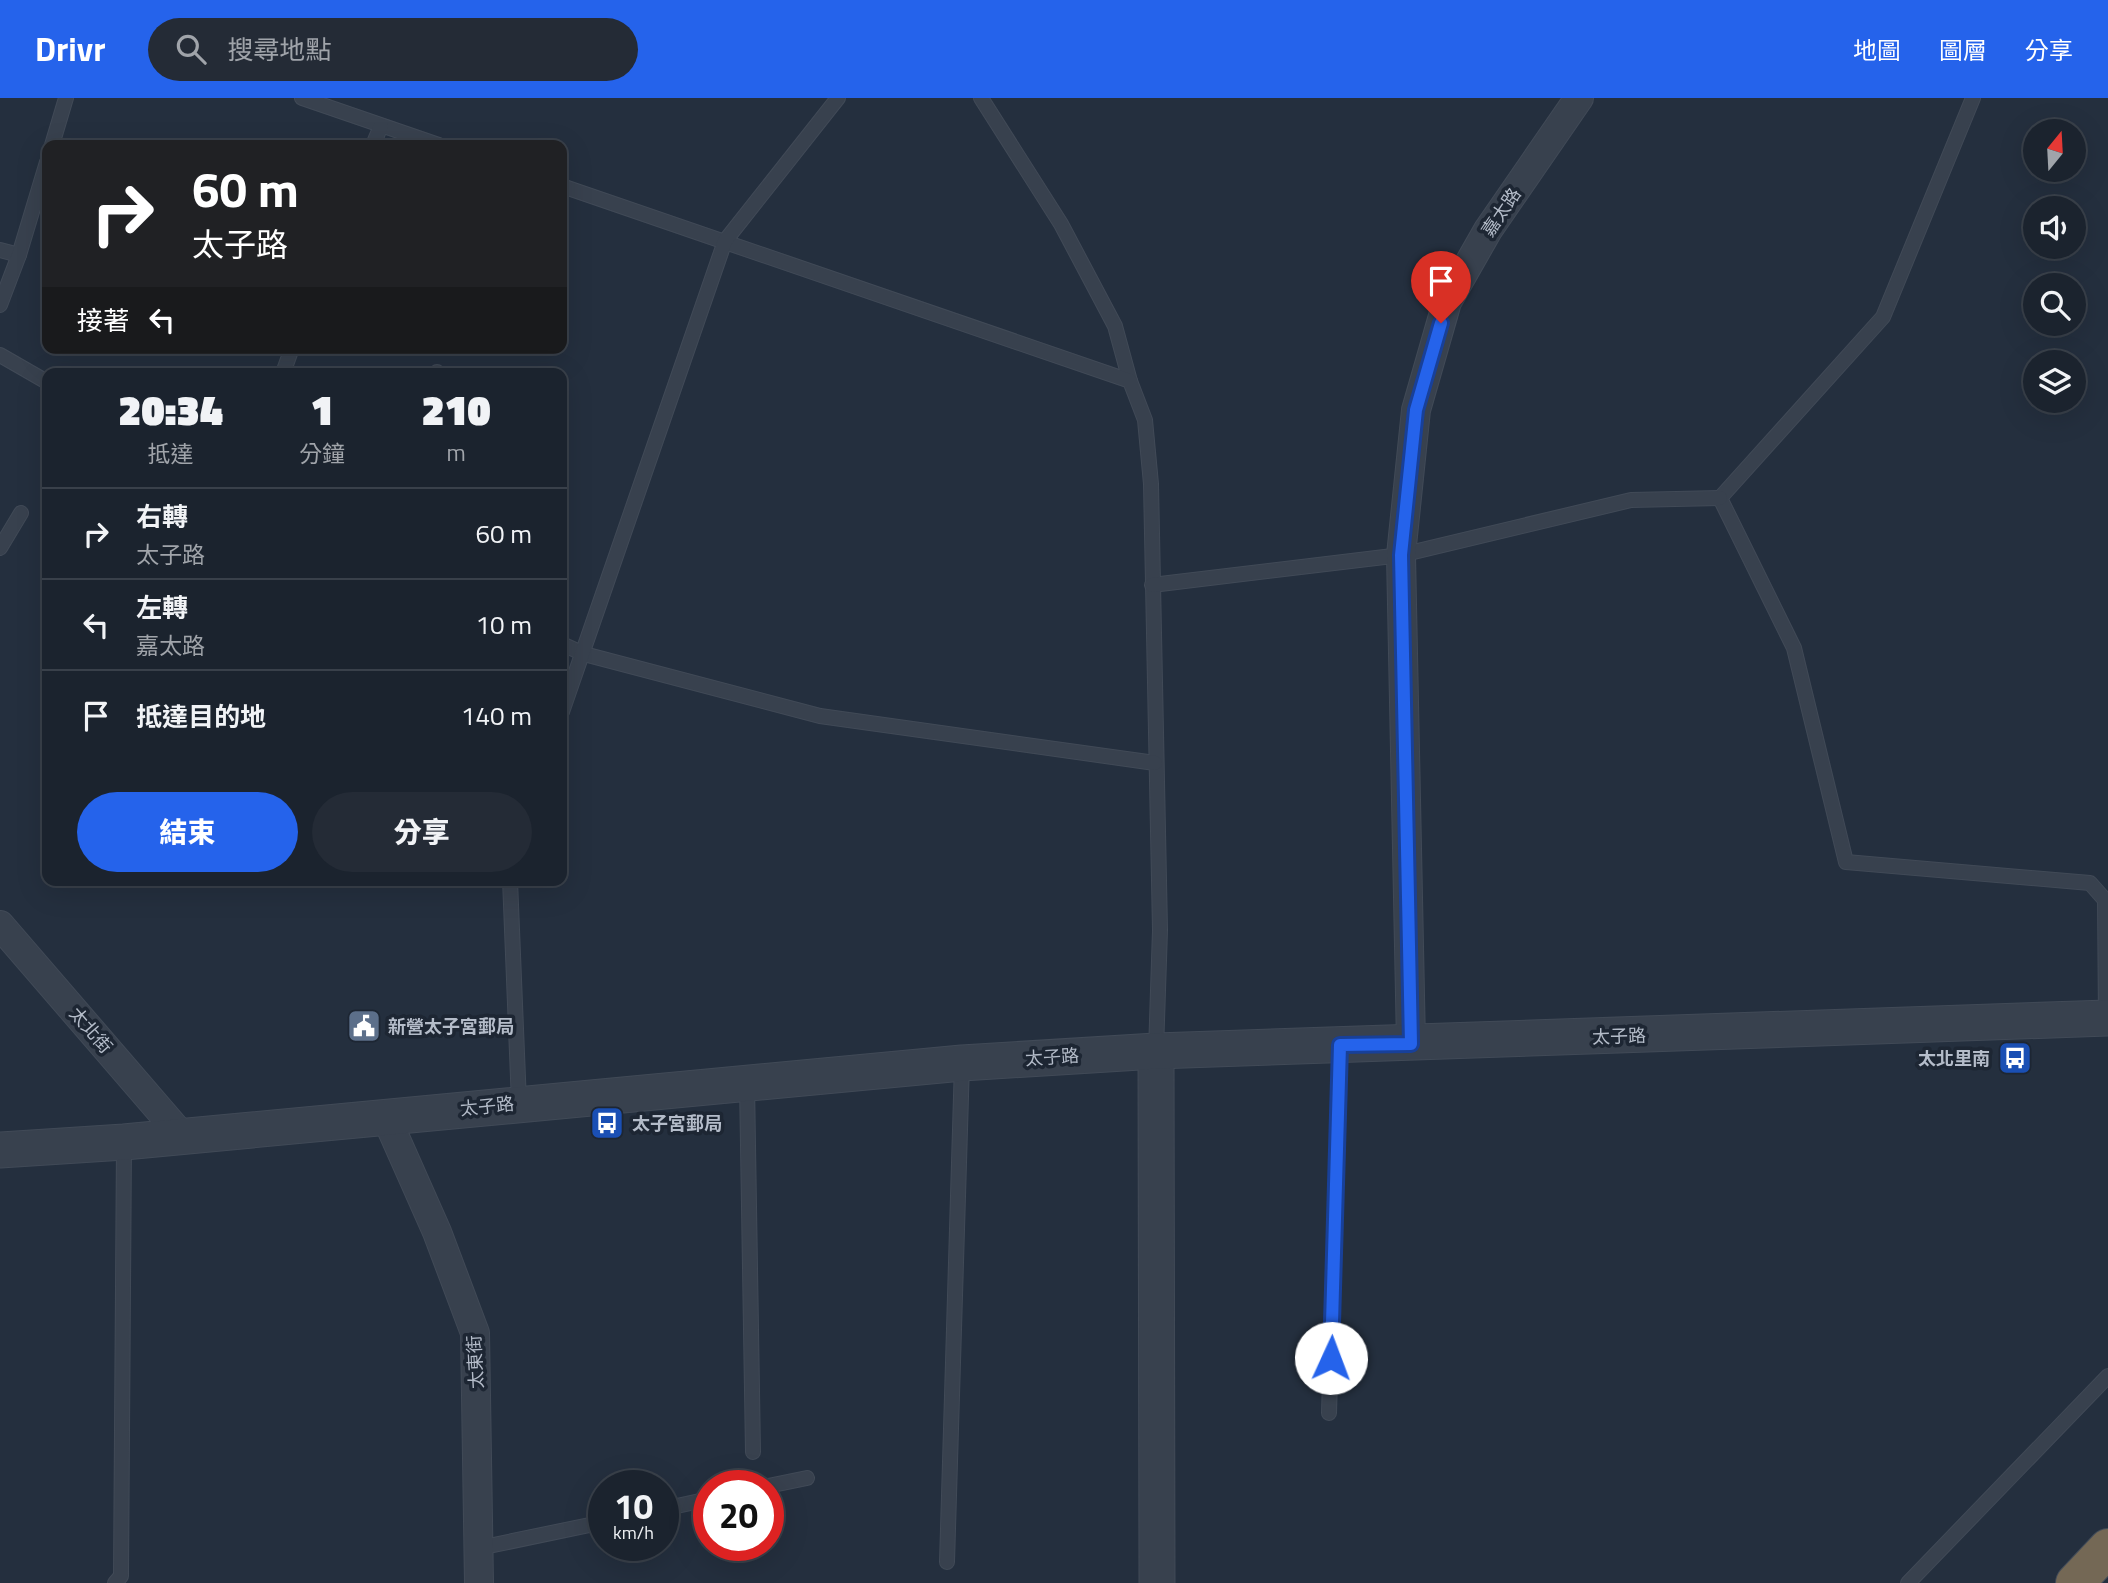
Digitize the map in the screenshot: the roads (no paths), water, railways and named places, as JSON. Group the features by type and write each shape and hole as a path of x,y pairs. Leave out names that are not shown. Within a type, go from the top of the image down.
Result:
{"highway":[{"path":"2076,1583 2108,1548"}],"street":[{"name":"嘉太路","path":"1411,1044 1401,555 1416,410 1447,302 1489,230 1579,98"},
{"name":"太北街","path":"0,925 182,1136"},
{"name":"太子路","path":"0,1150 124,1142 962,1063 1156,1051 2107,1018"},
{"path":"1156,1051 1157,1583"},
{"name":"太東街","path":"386,1117 437,1232 475,1333 479,1583"}],"lane":[{"path":"53,140 66,98"},
{"path":"302,98 424,140"},
{"path":"567,699 698,311 725,241 838,98"},
{"path":"981,98 1079,258 1115,326 1130,381 1145,420 1151,484 1160,930 1156,1051"},
{"path":"1152,585 1401,555 1631,500 1720,498 1883,317 1973,98"},
{"path":"375,140 381,126"},
{"path":"0,305 19,255 42,179"},
{"path":"567,189 1130,381"},
{"path":"0,250 19,255"},
{"path":"0,355 42,379"},
{"path":"1720,498 1794,648 1846,862 2090,883 2105,900 2107,1018"},
{"path":"0,548 21,513"},
{"path":"567,646 584,654 820,716 1155,763"},
{"path":"510,886 519,1103"},
{"path":"1329,1413 1342,1081 1340,1045"},
{"path":"947,1562 962,1063"},
{"path":"747,1084 753,1452"},
{"path":"115,1583 121,1576 124,1142"},
{"path":"1908,1583 2108,1376"},
{"path":"784,1483 807,1478"},
{"path":"480,1548 588,1525"}],"place":[{"name":"新營太子宮郵局","path":"364,1026"},
{"name":"太北里南","path":"2015,1058"},
{"name":"太子宮郵局","path":"607,1123"}]}
